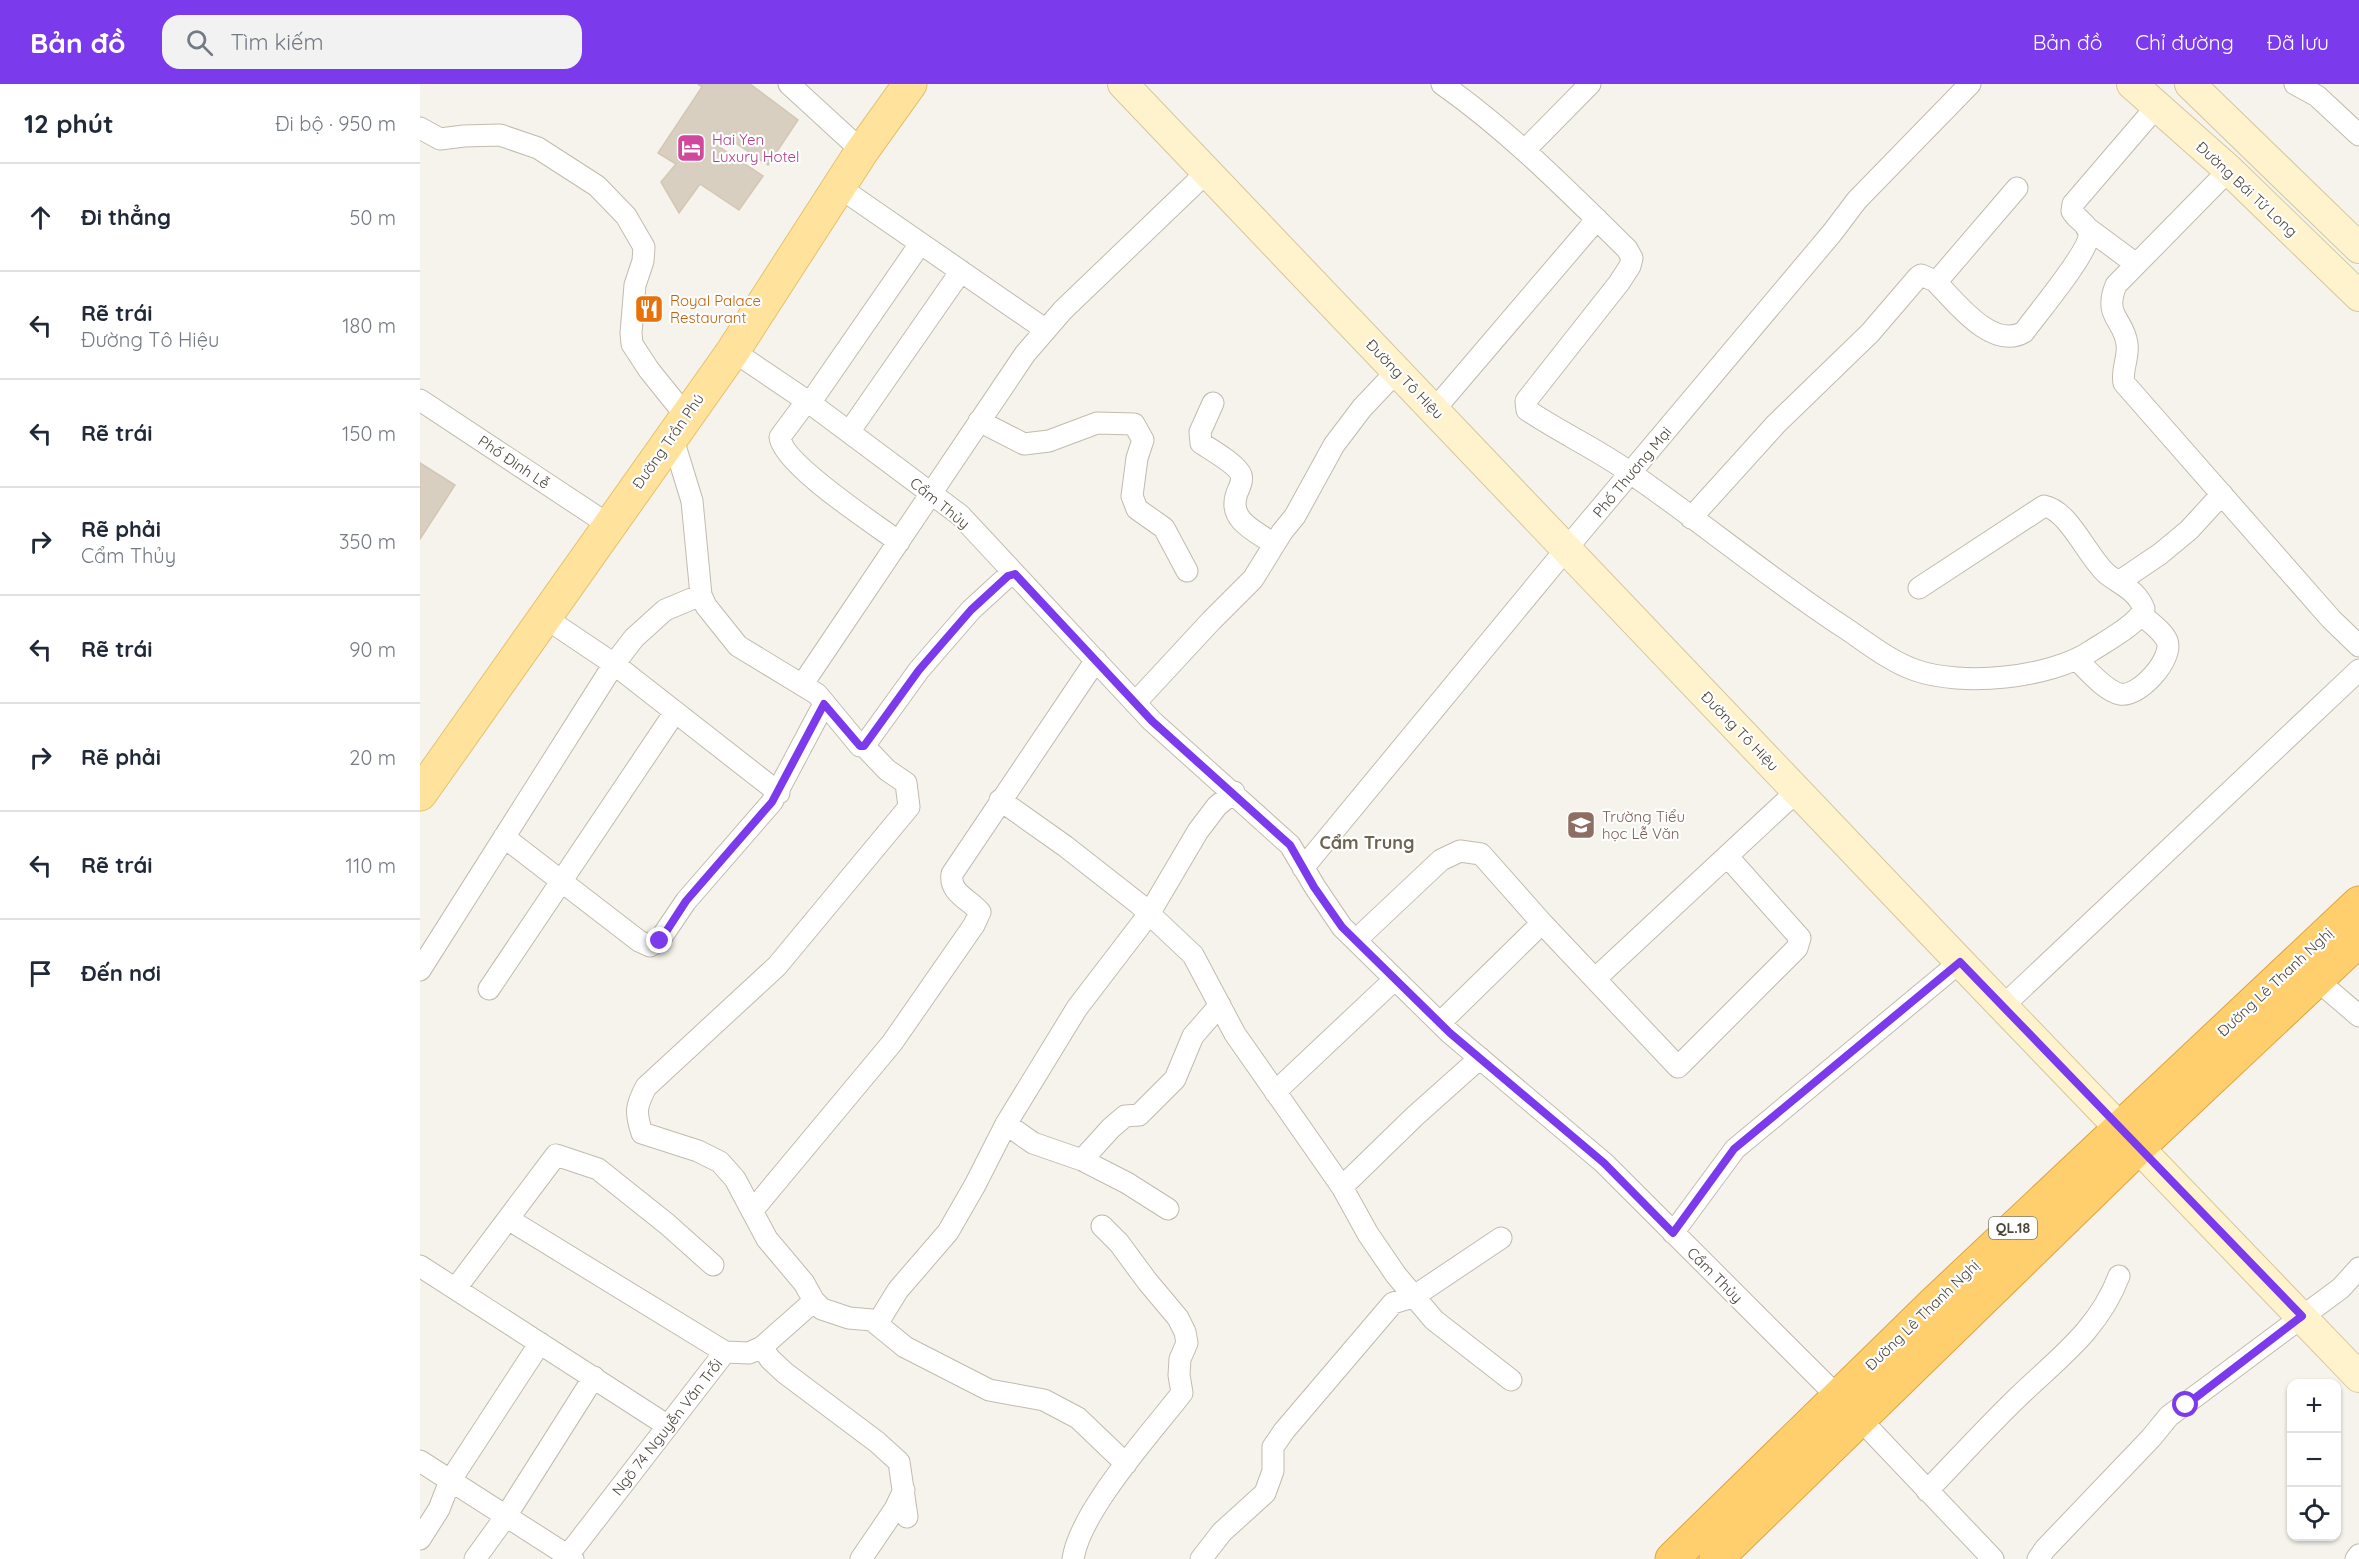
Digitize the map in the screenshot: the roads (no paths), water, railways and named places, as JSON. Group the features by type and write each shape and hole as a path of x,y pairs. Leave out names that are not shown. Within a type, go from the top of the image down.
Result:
{"highway":[{"name":"Đường Lê Thanh Nghị","path":"1672,1559 1848,1407 2130,1137 2359,903"},
{"name":"Đường Lê Thanh Nghị","path":"2130,1137 2317,980 2359,940"},
{"name":"Đường Lê Thanh Nghị","path":"1716,1559 1848,1407"}],"main road":[{"name":"Đường Trần Phú","path":"420,794 733,351 862,151 910,84"}],"street":[{"path":"789,84 862,151"},
{"name":"Đường Tô Hiệu","path":"1123,84 2359,1377"},
{"path":"1525,150 1590,84"},
{"name":"Phố Thương Mại","path":"1303,868 1857,200 1970,84"},
{"name":"Đường Bái Tử Long","path":"2132,84 2229,170 2359,296"},
{"path":"2190,84 2359,248"},
{"path":"2295,84 2316,96 2359,135"},
{"path":"1447,85 1525,150 1627,249 1632,258 1630,266 1619,283 1530,396 1525,405 1534,414 1631,473 1785,588 1896,661 1917,671 1989,679 2044,672 2077,660 2141,614 2143,605 2134,593 2101,568 2056,510 2044,506 1919,588"},
{"path":"2136,264 2086,227 2072,211 2073,204 2157,106"},
{"path":"420,128 440,139 500,135 538,148 597,186 626,216 644,247 643,261 635,285 632,344 649,370 679,426 692,501 701,596 706,606 738,646 817,694 860,746 864,746 887,770 906,783 909,807 777,966 646,1087 637,1104 636,1117 642,1133 698,1151 720,1162 735,1179 767,1239 804,1282 822,1309 849,1317 872,1320 905,1347 989,1390 1044,1400 1078,1418 1126,1464"},
{"path":"2229,170 2116,285 2112,296 2113,314 2126,336 2128,348 2122,376 2124,383 2331,619 2359,646"},
{"path":"802,685 1025,354 1063,310 1207,172"},
{"path":"839,187 1046,330"},
{"path":"1935,280 1948,270 2017,188"},
{"path":"1434,410 1597,219"},
{"path":"1691,518 1776,424 1870,333 1917,277 1924,275 1935,280 1982,326 2004,337 2015,337 2024,332 2079,258 2089,234 2086,227"},
{"path":"899,542 838,498 784,451 780,437 808,402 920,244"},
{"path":"849,432 961,271"},
{"name":"Cẩm Thủy","path":"733,351 808,402 960,515 1135,704 1290,845 1342,927 1440,1023 1604,1163 1848,1407 1993,1559"},
{"path":"1135,704 1253,579 1282,532 1295,516 1334,445 1362,408 1397,370"},
{"name":"Phố Đinh Lễ","path":"420,400 609,525"},
{"path":"1213,404 1200,432 1201,443 1236,468 1241,475 1242,482 1234,501 1237,516 1274,544"},
{"path":"979,421 1024,444 1049,441 1097,423 1134,424 1143,440 1137,458 1132,496 1137,509 1164,528 1187,571"},
{"path":"2120,581 2160,554 2189,530 2222,494"},
{"path":"864,746 919,670 971,610 1008,576 1015,574"},
{"path":"420,970 614,664 634,638 665,610 701,596"},
{"path":"2077,660 2113,692 2127,694 2139,690 2154,674 2168,651 2166,639 2141,614"},
{"path":"544,617 614,664 779,793"},
{"path":"752,1211 892,1043 974,925 980,912 957,893 951,882 952,874 1096,660"},
{"path":"2003,1006 2359,670"},
{"path":"504,837 639,941 650,946 660,941 686,901 779,793 824,704"},
{"path":"489,989 675,712"},
{"path":"1595,979 1797,791"},
{"path":"877,1324 898,1290 948,1232 1006,1124 1077,1008 1149,914 1198,831 1217,806 1234,792"},
{"path":"1000,800 1065,846 1139,904 1193,955 1235,1034 1342,1187 1368,1234 1413,1297 1434,1320 1511,1380"},
{"path":"1356,940 1441,860 1460,851 1481,854 1542,923 1678,1067 1797,948 1800,938 1727,856"},
{"path":"1440,1023 1542,923"},
{"path":"1673,1233 1734,1149 1960,962"},
{"path":"1275,1092 1395,979"},
{"path":"2317,980 2359,1016"},
{"path":"1082,1160 1111,1128 1125,1116 1139,1115 1175,1079 1193,1036 1220,1005"},
{"path":"1342,1187 1415,1116 1480,1058"},
{"path":"1006,1124 1033,1143 1082,1160 1127,1183 1168,1209"},
{"path":"456,1288 556,1155 598,1169 668,1224 713,1265"},
{"path":"508,1219 725,1352"},
{"path":"1073,1559 1074,1549 1088,1519 1126,1464 1182,1393 1179,1375 1180,1359 1187,1343 1185,1332 1178,1318 1119,1243 1102,1226"},
{"path":"1201,1559 1222,1532 1264,1492 1273,1471 1273,1447 1284,1431 1393,1303 1413,1297 1501,1238"},
{"path":"420,1266 668,1426"},
{"path":"2038,1559 2169,1416 2341,1287 2359,1268"},
{"path":"1927,1491 2017,1398 2082,1338 2107,1304 2119,1276"},
{"path":"814,1300 762,1347 770,1359 785,1373 892,1454 899,1462 907,1517"},
{"path":"420,1539 439,1509 450,1480 540,1343"},
{"name":"Ngõ 74 Nguyễn Văn Trỗi","path":"569,1558 725,1352 749,1353 762,1347"},
{"path":"475,1559 506,1516 594,1377"},
{"path":"420,1461 569,1558"},
{"path":"861,1559 896,1509 904,1490"},
{"path":"2356,1559 2359,1555"}],"place":[{"name":"Hai Yen Luxury Hotel","path":"691,148"},
{"name":"Royal Palace Restaurant","path":"649,309"},
{"name":"Trường Tiểu học Lễ Văn","path":"1581,825"}],"district":[{"name":"Cẩm Trung","path":"1367,842"}]}
